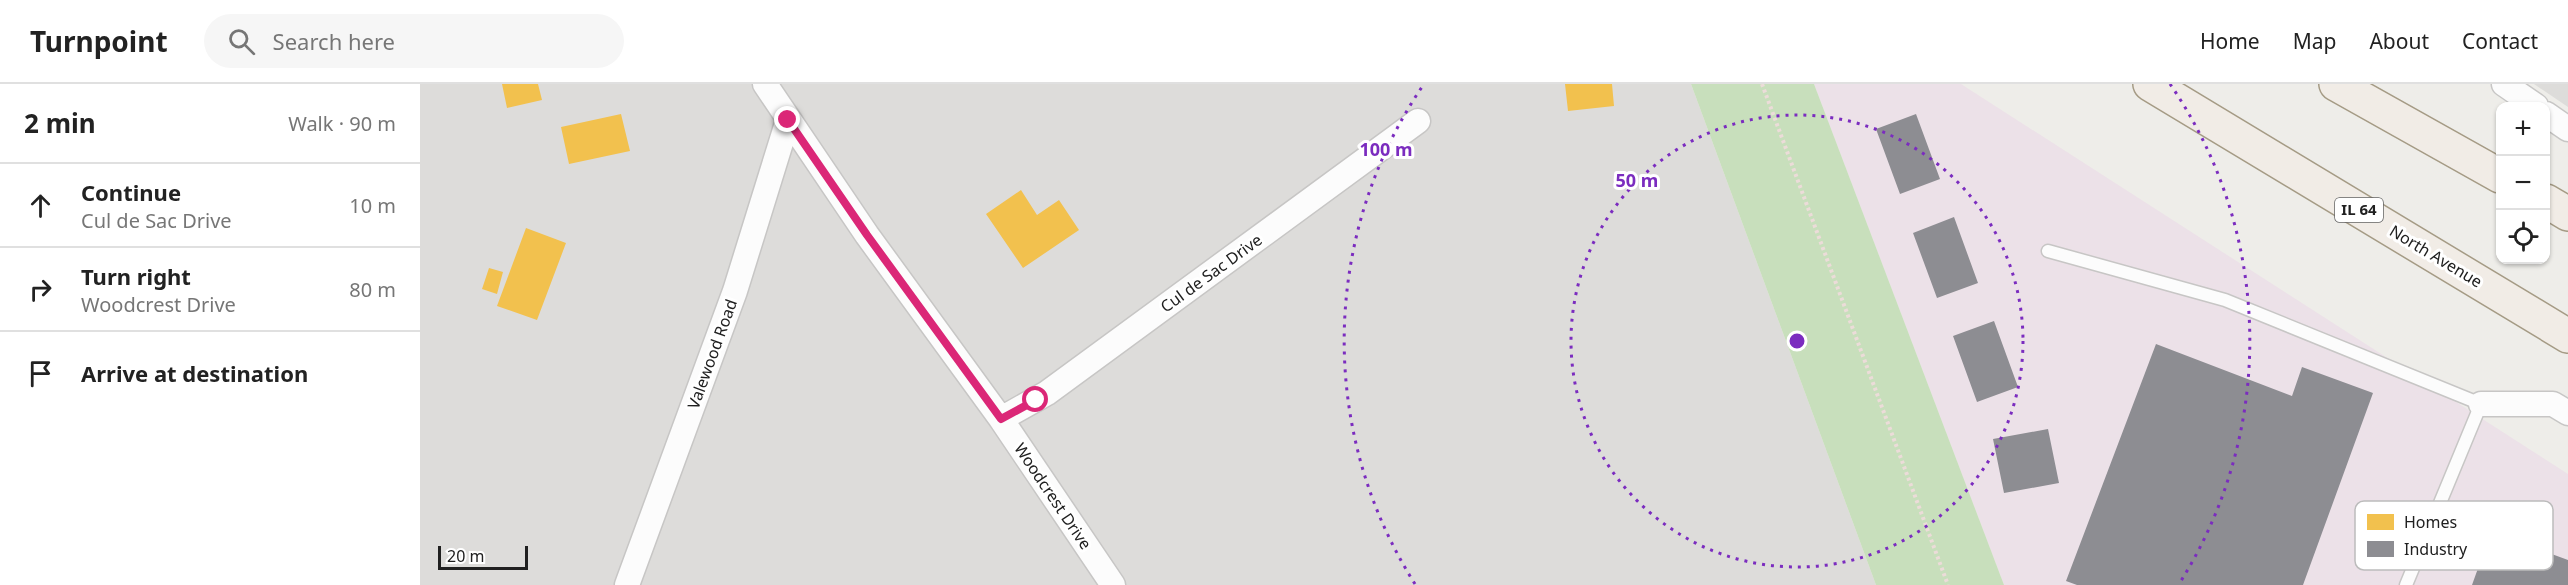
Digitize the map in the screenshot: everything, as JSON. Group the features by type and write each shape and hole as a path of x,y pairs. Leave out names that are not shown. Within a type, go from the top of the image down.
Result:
{"main road":[{"name":"North Avenue","path":"2150,84 2568,336"},
{"path":"2336,84 2496,174"},
{"path":"2550,203 2568,214"}],"street":[{"name":"Woodcrest Drive","path":"765,84 907,291 1001,419 1113,585"},
{"path":"2504,84 2529,102"},
{"path":"2550,117 2568,129"},
{"name":"Valewood Road","path":"627,585 735,291 788,120"},
{"name":"Cul de Sac Drive","path":"1001,419 1047,393 1418,122"},
{"path":"2481,404 2553,404 2568,413"}],"lane":[{"path":"2048,251 2225,300 2481,404 2441,501"},
{"path":"2406,585 2412,570"}],"path":[{"path":"1762,84 1948,585"}],"shaded area":[{"path":"420,84 1691,84 1876,585 420,585"},
{"path":"1814,84 1961,84 2568,474 2568,585 2004,585"},
{"path":"2534,84 2568,84 2568,107"}],"green space":[{"path":"1691,84 1814,84 2004,585 1876,585"}],"building: Homes":[{"path":"502,84 538,84 542,100 507,108"},
{"path":"1565,84 1612,84 1614,106 1568,111"},
{"path":"621,114 630,151 569,164 561,127"},
{"path":"1021,190 1037,215 1059,200 1079,230 1023,268 986,214"},
{"path":"526,228 566,243 537,320 497,306"},
{"path":"489,268 503,272 497,294 482,289"}],"building: Industry":[{"path":"1916,114 1940,179 1900,194 1876,129"},
{"path":"1954,217 1978,283 1937,298 1913,233"},
{"path":"1994,321 2018,387 1977,402 1953,336"},
{"path":"2156,344 2292,396 2302,367 2373,393 2303,585 2077,585 2066,581"},
{"path":"2048,429 2059,483 2004,493 1993,439"},
{"path":"2553,555 2568,560 2568,585 2472,585 2477,570 2553,570"}],"route":[{"path":"788,120 867,235 1001,419 1036,400"}]}
